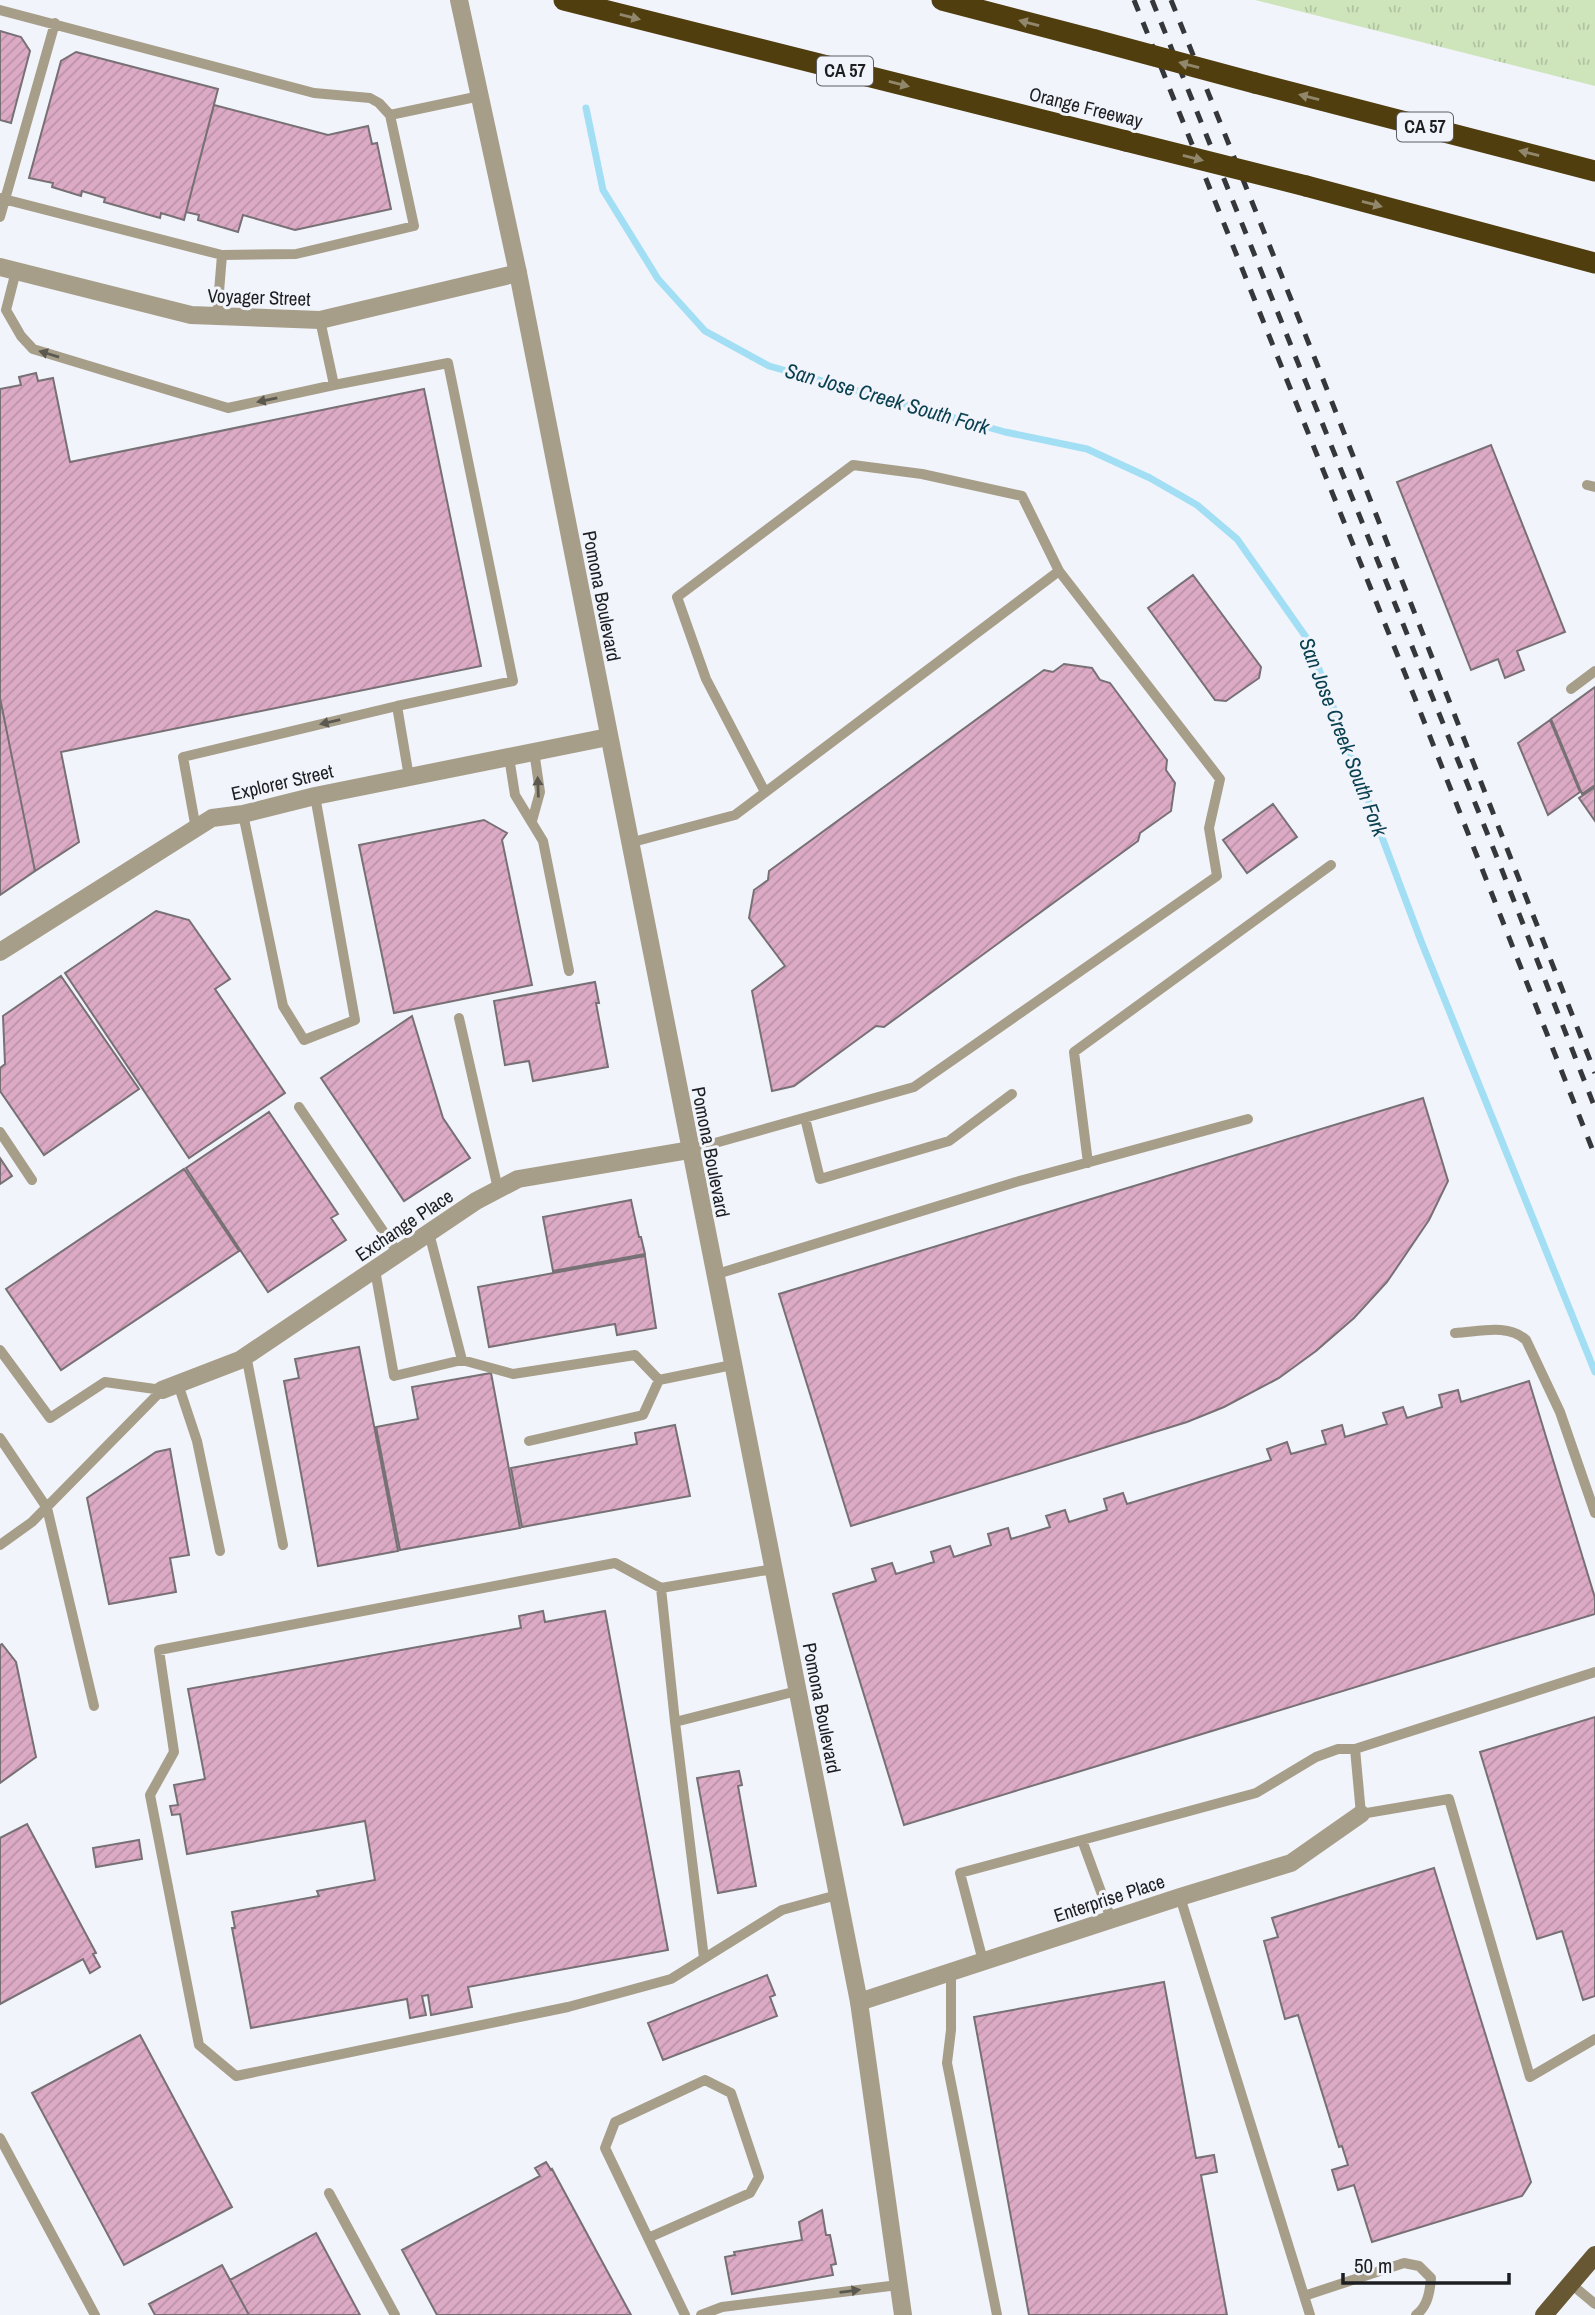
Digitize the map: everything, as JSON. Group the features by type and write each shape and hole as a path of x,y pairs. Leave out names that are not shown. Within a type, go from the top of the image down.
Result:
{"highway":[{"name":"Orange Freeway","path":"564,0 1306,186 1595,263"},
{"name":"CA 57","path":"942,0 1595,170"}],"main road":[{"path":"1544,2315 1595,2255"}],"street":[{"name":"Pomona Boulevard","path":"459,0 518,273 859,2002 903,2315"},
{"name":"Voyager Street","path":"8,269 191,315 320,320 518,273"},
{"name":"Explorer Street","path":"0,953 212,818 243,814 315,796 608,737"},
{"name":"Exchange Place","path":"170,1387 246,1355 398,1253 518,1179 690,1150"},
{"name":"Enterprise Place","path":"859,2002 1291,1863 1361,1814"}],"lane":[{"path":"0,10 314,93 370,98 390,115 414,226 296,254 222,255 3,199"},
{"path":"0,217 55,23"},
{"path":"390,115 480,96"},
{"path":"217,316 222,255"},
{"path":"8,269 6,310 21,336 33,349 228,408 448,363 513,681 183,757 196,829"},
{"path":"320,320 334,385"},
{"path":"690,1150 914,1087 1217,876 1209,828 1220,779 1059,571 1022,496 922,474 853,465 677,597 706,679 765,792"},
{"path":"629,843 735,815 1059,571"},
{"path":"1571,689 1595,671"},
{"path":"397,706 409,777"},
{"path":"532,821 540,792 534,751"},
{"path":"509,757 515,795 543,841 569,971"},
{"path":"243,814 283,1006 304,1040 355,1020 315,796"},
{"path":"1088,1163 1074,1052 1331,865"},
{"path":"459,1018 498,1189"},
{"path":"805,1118 820,1179 949,1141 1012,1094"},
{"path":"299,1107 398,1253"},
{"path":"714,1275 1016,1182 1248,1119"},
{"path":"0,1132 32,1180"},
{"path":"429,1233 462,1360"},
{"path":"375,1270 394,1376 462,1360 513,1374 635,1355 659,1380"},
{"path":"1455,1333 1509,1330 1527,1340 1560,1412 1595,1513"},
{"path":"0,1350 50,1418 105,1382 170,1387"},
{"path":"246,1355 283,1545"},
{"path":"659,1380 732,1365"},
{"path":"529,1441 643,1415 659,1380"},
{"path":"0,1545 32,1522 170,1387"},
{"path":"170,1387 197,1441 220,1551"},
{"path":"0,1438 47,1508 94,1706"},
{"path":"773,1569 661,1588 615,1563 159,1650 174,1752 150,1796 199,2046 236,2076 568,2007 671,1979 782,1910 837,1895"},
{"path":"661,1588 704,1958"},
{"path":"984,1961 960,1873 1256,1793 1316,1757 1338,1749 1356,1749 1595,1672"},
{"path":"675,1722 797,1691"},
{"path":"1356,1749 1361,1814 1449,1799 1530,2077 1595,2039"},
{"path":"1082,1840 1111,1919"},
{"path":"1180,1897 1310,2315"},
{"path":"951,1971 951,2031 947,2063 997,2315"},
{"path":"648,2238 750,2193 759,2177 731,2093 705,2080 615,2122 605,2148 648,2238 685,2315"},
{"path":"0,2138 95,2315"},
{"path":"329,2193 395,2315"},
{"path":"1304,2296 1404,2263 1419,2266 1432,2278 1430,2294 1416,2315"},
{"path":"1571,2284 1595,2304"},
{"path":"701,2315 722,2307 898,2285"}],"green space":[{"path":"1255,0 1595,0 1595,86"}],"building":[{"path":"0,31 21,37 30,51 11,123 0,120"},
{"path":"76,52 218,89 184,220 161,213 160,218 104,202 105,198 82,191 81,196 52,187 53,183 29,178 61,61"},
{"path":"214,105 328,135 368,126 372,144 377,143 391,209 295,230 243,215 238,232 198,220 199,215 186,212"},
{"path":"36,373 38,381 53,378 70,462 424,389 481,666 61,752 79,842 35,871 0,698 0,389 21,385 19,377"},
{"path":"1491,445 1565,632 1517,651 1524,670 1505,678 1498,659 1471,670 1397,482"},
{"path":"1193,575 1261,667 1259,678 1226,701 1215,700 1148,608"},
{"path":"1064,664 1092,668 1100,680 1110,683 1167,760 1166,770 1175,783 1171,811 1140,833 1138,841 884,1027 876,1026 794,1086 772,1091 752,991 785,966 749,918 754,890 768,880 769,871 1044,670 1053,672"},
{"path":"1595,687 1595,785 1582,794 1551,719"},
{"path":"0,698 35,871 0,895"},
{"path":"1550,720 1580,792 1548,815 1518,743"},
{"path":"1595,787 1595,821 1579,798"},
{"path":"1273,804 1297,837 1247,873 1223,840"},
{"path":"484,820 507,833 502,840 532,985 394,1013 359,845"},
{"path":"156,911 189,920 230,979 215,989 285,1093 189,1158 65,973"},
{"path":"61,976 139,1089 44,1155 0,1091 0,1068 5,1064 3,1016"},
{"path":"595,982 599,1003 596,1003 608,1067 533,1081 529,1061 505,1065 494,1001"},
{"path":"412,1016 443,1118 470,1158 404,1201 321,1078"},
{"path":"1423,1098 1448,1181 1429,1220 1387,1282 1354,1318 1316,1351 1279,1378 1224,1407 1187,1422 851,1526 779,1294"},
{"path":"269,1112 338,1214 331,1218 346,1240 268,1292 186,1168"},
{"path":"0,1158 12,1176 0,1184"},
{"path":"184,1169 239,1251 61,1370 6,1289"},
{"path":"631,1200 645,1254 553,1271 543,1217"},
{"path":"645,1256 656,1328 617,1335 615,1324 489,1347 478,1287"},
{"path":"359,1347 398,1551 318,1566 284,1381 299,1378 295,1359"},
{"path":"491,1373 520,1528 400,1550 376,1427 418,1419 412,1387"},
{"path":"1529,1381 1595,1598 1595,1614 904,1825 833,1594 876,1581 872,1569 892,1563 896,1574 934,1562 931,1552 950,1546 954,1557 991,1545 988,1534 1008,1528 1011,1539 1050,1527 1046,1516 1065,1510 1069,1522 1107,1510 1104,1499 1123,1493 1127,1504 1271,1460 1267,1449 1287,1442 1291,1454 1326,1444 1322,1431 1342,1425 1345,1437 1387,1424 1383,1413 1403,1407 1407,1418 1442,1407 1439,1395 1458,1390 1461,1402"},
{"path":"675,1425 690,1496 522,1527 511,1468 637,1444 635,1433"},
{"path":"170,1449 189,1555 170,1558 176,1592 109,1604 87,1498 156,1452"},
{"path":"543,1611 545,1622 605,1611 668,1950 468,1987 472,2007 431,2015 428,1995 422,1996 426,2015 410,2018 407,1999 251,2028 232,1928 235,1928 232,1912 319,1896 317,1891 375,1880 365,1821 187,1854 180,1814 172,1815 170,1806 178,1805 174,1785 205,1779 188,1689 521,1628 519,1616"},
{"path":"2,1644 16,1662 36,1757 0,1783 0,1645"},
{"path":"1595,1717 1595,1996 1583,2000 1562,1931 1537,1939 1480,1752"},
{"path":"739,1771 742,1785 738,1786 756,1886 718,1893 697,1778"},
{"path":"27,1824 96,1953 93,1954 100,1967 90,1973 83,1959 0,2004 0,1838"},
{"path":"139,1840 142,1859 96,1867 93,1848"},
{"path":"1434,1868 1531,2182 1522,2196 1372,2242 1354,2185 1338,2190 1332,2170 1348,2165 1342,2146 1339,2147 1298,2015 1285,2019 1264,1941 1278,1937 1272,1918"},
{"path":"767,1975 775,1995 770,1997 777,2016 663,2060 648,2023"},
{"path":"1164,1982 1196,2158 1214,2155 1217,2172 1201,2175 1227,2315 1029,2315 974,2017"},
{"path":"140,2035 232,2207 124,2265 32,2093"},
{"path":"546,2162 631,2315 437,2315 402,2250 540,2176 535,2168"},
{"path":"822,2210 826,2235 830,2235 836,2264 831,2265 833,2275 732,2294 725,2257 735,2255 734,2252 802,2240 799,2222"},
{"path":"316,2233 360,2315 249,2315 230,2280"},
{"path":"222,2265 249,2315 155,2315 149,2304"}],"waterway":[{"name":"San Jose Creek South Fork","path":"586,108 603,190 658,279 705,331 769,366 1005,432 1087,449 1150,478 1197,505 1237,539 1308,640 1421,941 1595,1372"}],"railway":[{"path":"1134,0 1416,701 1595,1156"},
{"path":"1152,0 1595,1108"},
{"path":"1171,0 1595,1073"}]}
